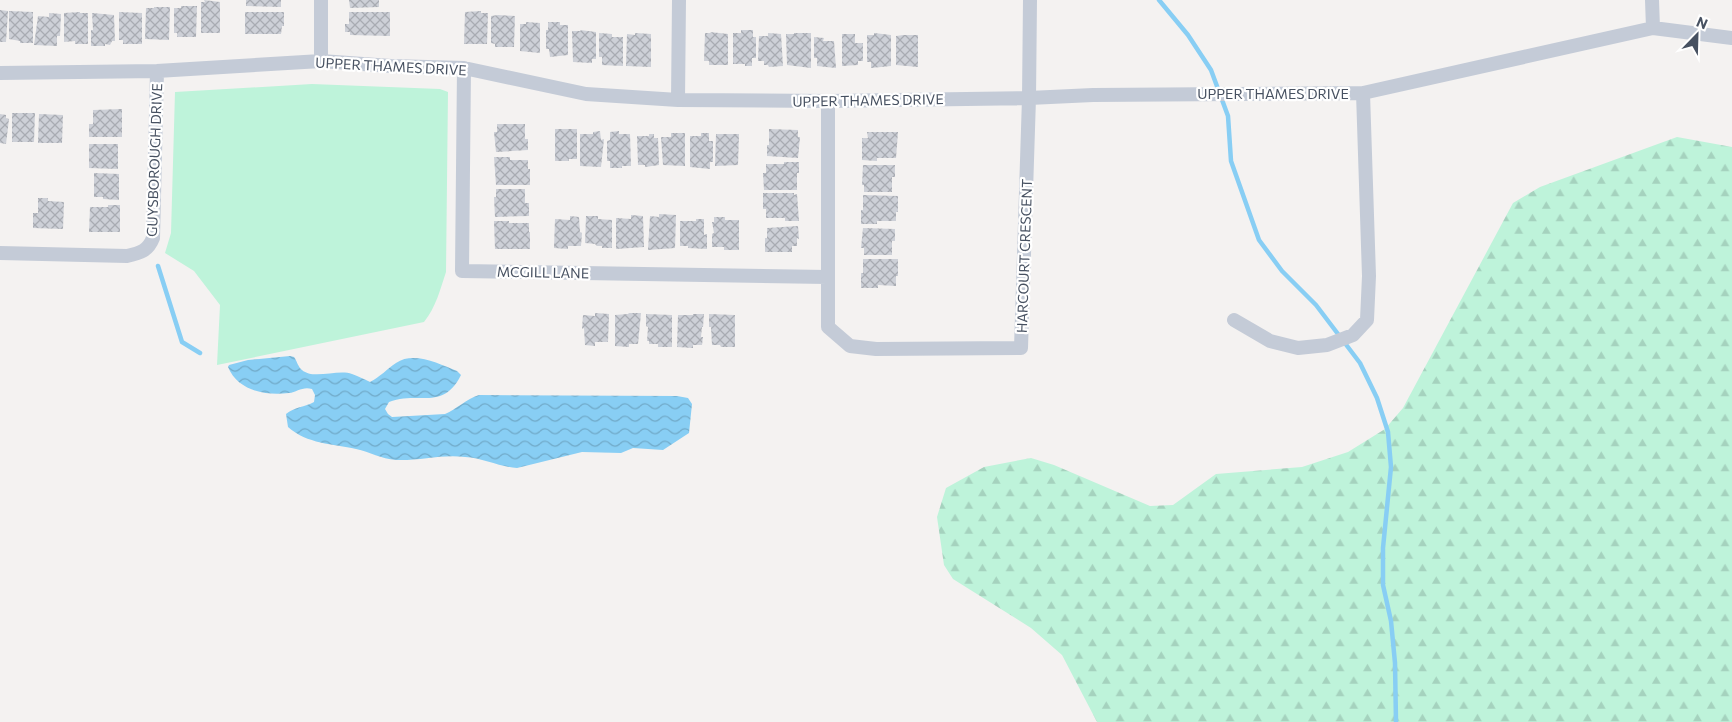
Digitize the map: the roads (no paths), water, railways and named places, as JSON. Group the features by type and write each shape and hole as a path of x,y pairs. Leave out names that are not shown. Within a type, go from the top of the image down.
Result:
{"street":[{"path":"321,0 321,61"},
{"path":"678,100 679,0"},
{"path":"1029,98 1030,0"},
{"path":"1652,0 1653,28"},
{"name":"UPPER THAMES DRIVE","path":"0,73 157,71 321,61 464,68 586,94 678,100 828,101 1029,98 1093,95 1363,93 1653,28 1732,38"},
{"name":"MCGILL LANE","path":"464,68 462,271 827,276"},
{"name":"GUYSBOROUGH DRIVE","path":"0,254 127,256 147,249 153,238 157,71"},
{"path":"1234,320 1270,341 1298,348 1327,345 1353,335 1367,320 1369,276 1363,93"},
{"name":"HARCOURT CRESCENT","path":"828,101 828,327 850,346 876,349 1020,348 1029,98"}],"water":[{"path":"294,357 301,369 307,373 346,373 370,382 396,363 411,358 435,362 457,371 461,375 454,386 446,393 438,396 400,399 389,402 385,409 392,417 445,414 479,395 677,396 688,398 692,404 689,433 663,450 633,448 621,453 582,452 517,468 456,456 405,460 380,457 356,449 312,440 295,433 288,427 286,414 314,402 315,395 312,389 306,388 280,394 254,390 239,382 228,367 229,365 248,360"}],"waterway":[{"path":"1159,0 1188,35 1211,70 1228,116 1231,161 1259,240 1282,271 1316,305 1360,363 1377,398 1388,432 1391,467 1383,548 1383,585 1391,621 1395,663 1396,722"},
{"path":"158,266 182,342 200,353"}]}
